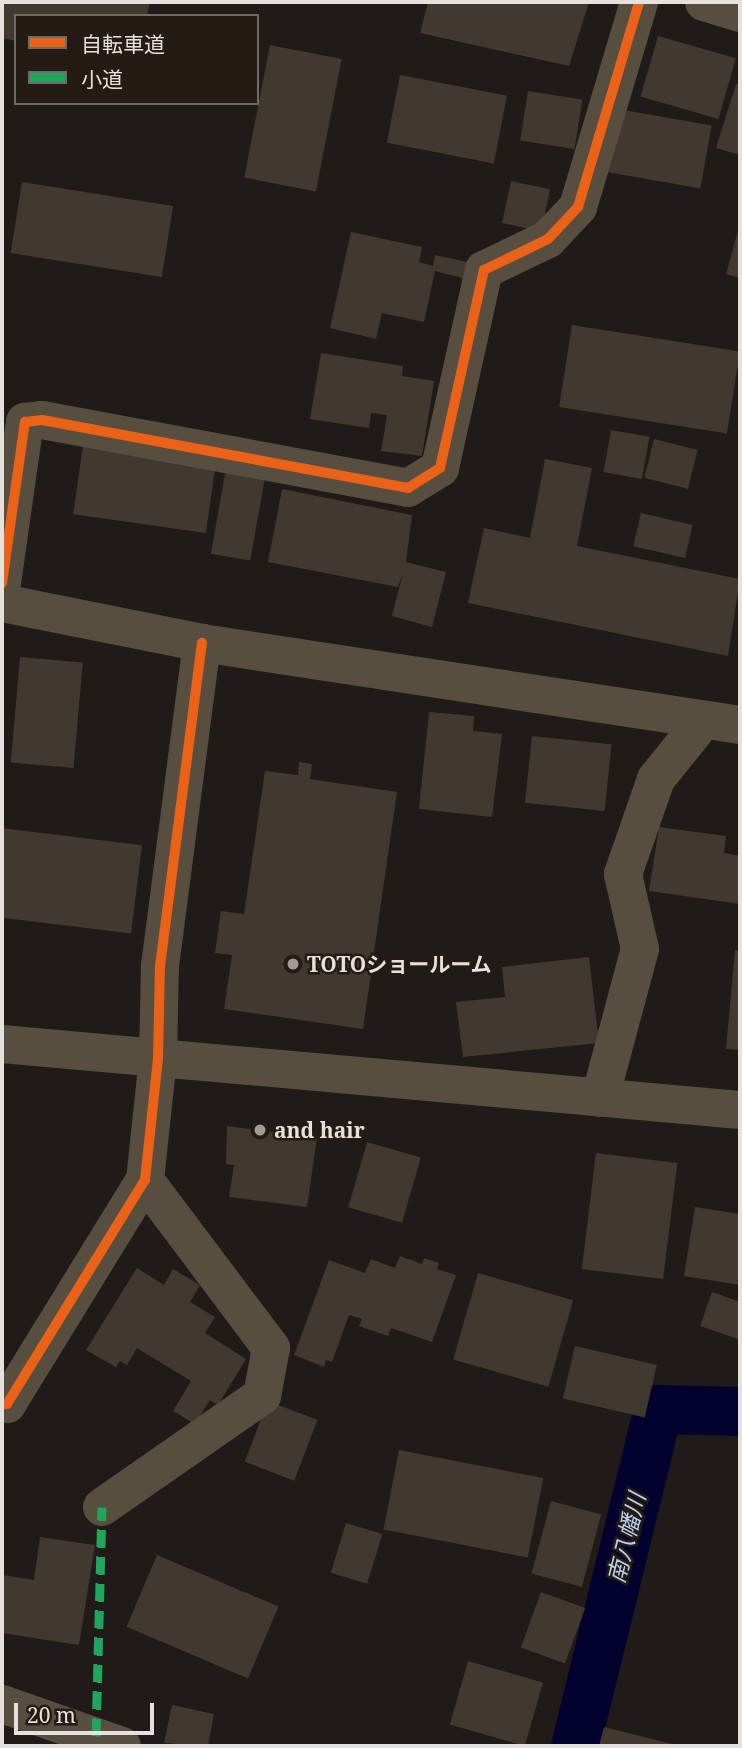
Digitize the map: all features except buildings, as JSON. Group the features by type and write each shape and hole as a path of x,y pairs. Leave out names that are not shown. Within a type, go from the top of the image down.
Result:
{"street":[{"path":"2,583 25,422 42,420 408,488 440,468 484,270 548,239 578,207 639,2"},
{"path":"704,2 740,13"},
{"path":"2,603 202,643 740,726"},
{"path":"2,1404 7,1404 145,1180 158,1059 160,966 202,643"},
{"path":"600,1098 640,949 623,874 656,779 702,722"},
{"path":"2,1044 740,1110"},
{"path":"102,1507 262,1396 271,1348 145,1180"},
{"path":"2,1704 45,1716 122,1746"}],"waterway":[{"name":"南八幡川","path":"575,1746 658,1409 740,1411"}],"marked path":[{"path":"96,1736 102,1507"}],"cycle path":[{"path":"2,583 25,422 42,420 408,488 440,468 484,270 548,239 578,207 639,2"},
{"path":"2,1404 7,1404 145,1180 158,1059 160,966 202,643"}],"place":[{"name":"TOTOショールーム","path":"293,964"},
{"name":"and hair","path":"260,1130"}]}
